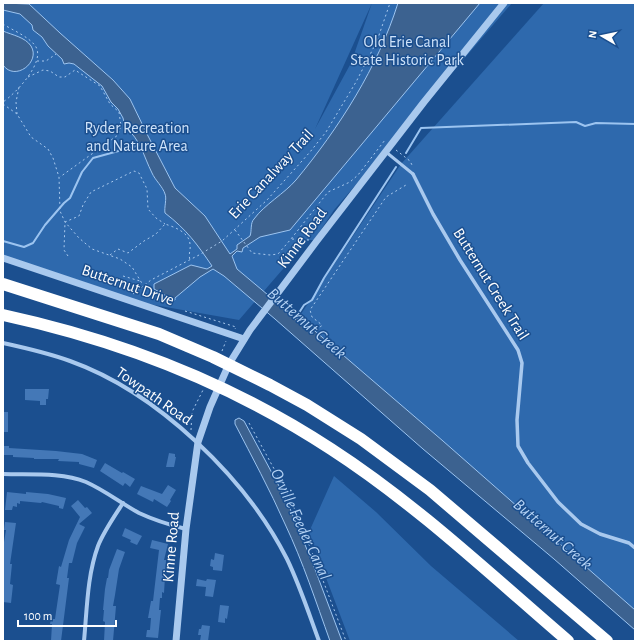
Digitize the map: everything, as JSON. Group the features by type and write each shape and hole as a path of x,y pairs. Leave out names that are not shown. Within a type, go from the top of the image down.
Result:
{"highway":[{"path":"3,284 159,334 220,360 307,405 361,439 430,490 607,641"},
{"path":"3,315 98,340 159,362 238,396 284,421 330,448 420,514 568,641"}],"street":[{"name":"Kinne Road","path":"176,641 186,529 198,442 210,406 222,378 250,330 316,242 432,91 504,3"},
{"name":"Butternut Creek Trail","path":"413,174 433,214 460,260 521,356 522,363 517,420 518,446 528,463 558,502 581,524 600,534 629,543 635,548"},
{"name":"Butternut Drive","path":"3,258 244,339"},
{"name":"Towpath Road","path":"3,343 55,356 99,373 127,388 198,442"},
{"path":"198,442 229,476 269,528 287,560 303,596 319,641"},
{"path":"3,474 50,475 86,482 140,513 162,522 186,529"},
{"path":"84,641 93,563 98,545 123,503"}],"lane":[{"path":"386,152 413,174"}],"path":[{"name":"Erie Canalway Trail","path":"131,295 144,285 222,241 267,200 310,152 326,132 345,101 374,46 390,3"},
{"path":"3,24 32,42 37,48 36,61 28,77 3,103 16,114 31,137 48,149 53,158 59,177 60,211 65,222 79,238 92,249 120,259 132,267 144,285"},
{"path":"36,61 46,61 56,54"},
{"path":"28,77 43,70 59,77 65,77 76,70 100,86 110,104 119,112 121,126 118,135 59,177"},
{"path":"16,114 16,102 19,87"},
{"path":"235,230 252,253 278,254 328,192 350,182 358,175 385,140 410,161 414,167 413,174"},
{"path":"65,222 79,216 83,205 92,192 134,171 139,173 147,189 148,209 156,218 165,224 179,229 190,243 188,256 190,260"},
{"path":"317,331 322,325 312,317 310,310 386,197 406,186"},
{"path":"65,222 64,250 68,256"},
{"path":"110,255 118,249 128,253 156,234 165,224"},
{"path":"291,239 316,242"},
{"path":"123,276 141,281"},
{"path":"221,351 225,344"},
{"path":"189,436 192,427 192,412 205,385"},
{"path":"249,423 290,498 346,641"}],"green space":[{"name":"Ryder Recreation and Nature Area","path":"3,3 372,3 512,3 334,210 314,240 308,240 239,320 126,300 3,258","holes":["372,3 351,63 315,129"]},
{"path":"544,3 635,3 635,620 293,326 401,164"},
{"path":"334,476 376,512 431,566 519,641 350,641 309,532"}],"shaded area":[{"path":"3,3 29,4 113,80 130,99 175,188 205,216 230,254 237,249 237,245 250,236 254,219 263,209 296,180 342,118 356,96 380,50 398,3 480,3 290,230 260,237 243,248 242,252 237,251 232,256 237,269 280,305 315,331 443,441 635,610 635,630 554,559 423,449 224,276 213,269 200,277 175,298 175,300 171,300 154,289 154,284 191,265 207,269 212,266 180,225 165,213 166,196 164,191 153,176 135,137 125,127 123,118 118,109 111,102 102,86 74,64 64,64 62,59 48,46 42,37 33,30 32,25 20,14 3,10"},
{"path":"3,31 22,38 31,46 33,58 30,64 20,71 8,70 3,65"},
{"path":"239,418 244,421 286,499 313,564 342,641 330,641 292,538 235,424 235,420"}],"building":[{"path":"25,389 49,389 46,405 40,405 40,401 25,400"},
{"path":"3,412 8,412 8,432 3,432"},
{"path":"3,446 9,446 9,448 82,454 97,460 94,468 79,464 79,462 58,461 59,459 13,457 13,455 3,455"},
{"path":"169,453 175,454 176,457 174,467 166,467"},
{"path":"105,463 135,479 130,487 125,483 123,486 100,471"},
{"path":"168,485 176,490 167,507 154,499 153,502 137,494 141,486 162,494"},
{"path":"7,492 48,494 66,498 63,509 59,508 59,506 42,502 20,501 20,504 17,503 17,507 13,506 12,510 5,510"},
{"path":"78,500 92,513 79,524 85,527 77,543 72,563 69,563 67,578 69,578 61,641 51,641 52,624 50,624 51,619 55,619 60,585 56,584 59,566 61,567 69,540 80,517 71,506"},
{"path":"5,522 16,523 10,564 12,564 10,584 13,585 11,603 3,602 3,548 6,530 4,530"},
{"path":"125,528 142,536 137,545 130,542 131,540 122,536"},
{"path":"152,540 168,544 164,560 166,560 164,593 162,592 162,598 160,598 159,610 161,610 158,638 146,637 147,630 150,630 151,618 148,618 151,601 153,601 159,550 150,548"},
{"path":"117,549 125,552 119,569 113,606 116,606 113,641 104,641 105,622 103,621 103,610 105,589 109,570"},
{"path":"215,553 224,555 222,571 213,570 213,567 210,566 211,559 214,560"},
{"path":"197,579 206,581 207,579 216,580 213,597 205,596 206,587 196,586"},
{"path":"220,605 229,606 225,623 218,622"},
{"path":"202,625 210,626 208,641 200,641 201,635 198,635 199,629 201,629"}],"waterway":[{"path":"406,153 421,128 576,122 585,126 596,123 635,124"},
{"path":"3,241 24,247 33,243 45,225 70,198 82,172 93,158 133,147 141,143"},
{"name":"Butternut Creek","path":"295,319 304,305 312,300 324,278 396,167"}],"park label":[{"name":"Old Erie Canal State Historic Park","path":"407,51"}],"water label":[{"name":"Orville Feeder Canal","path":"301,524"}]}
